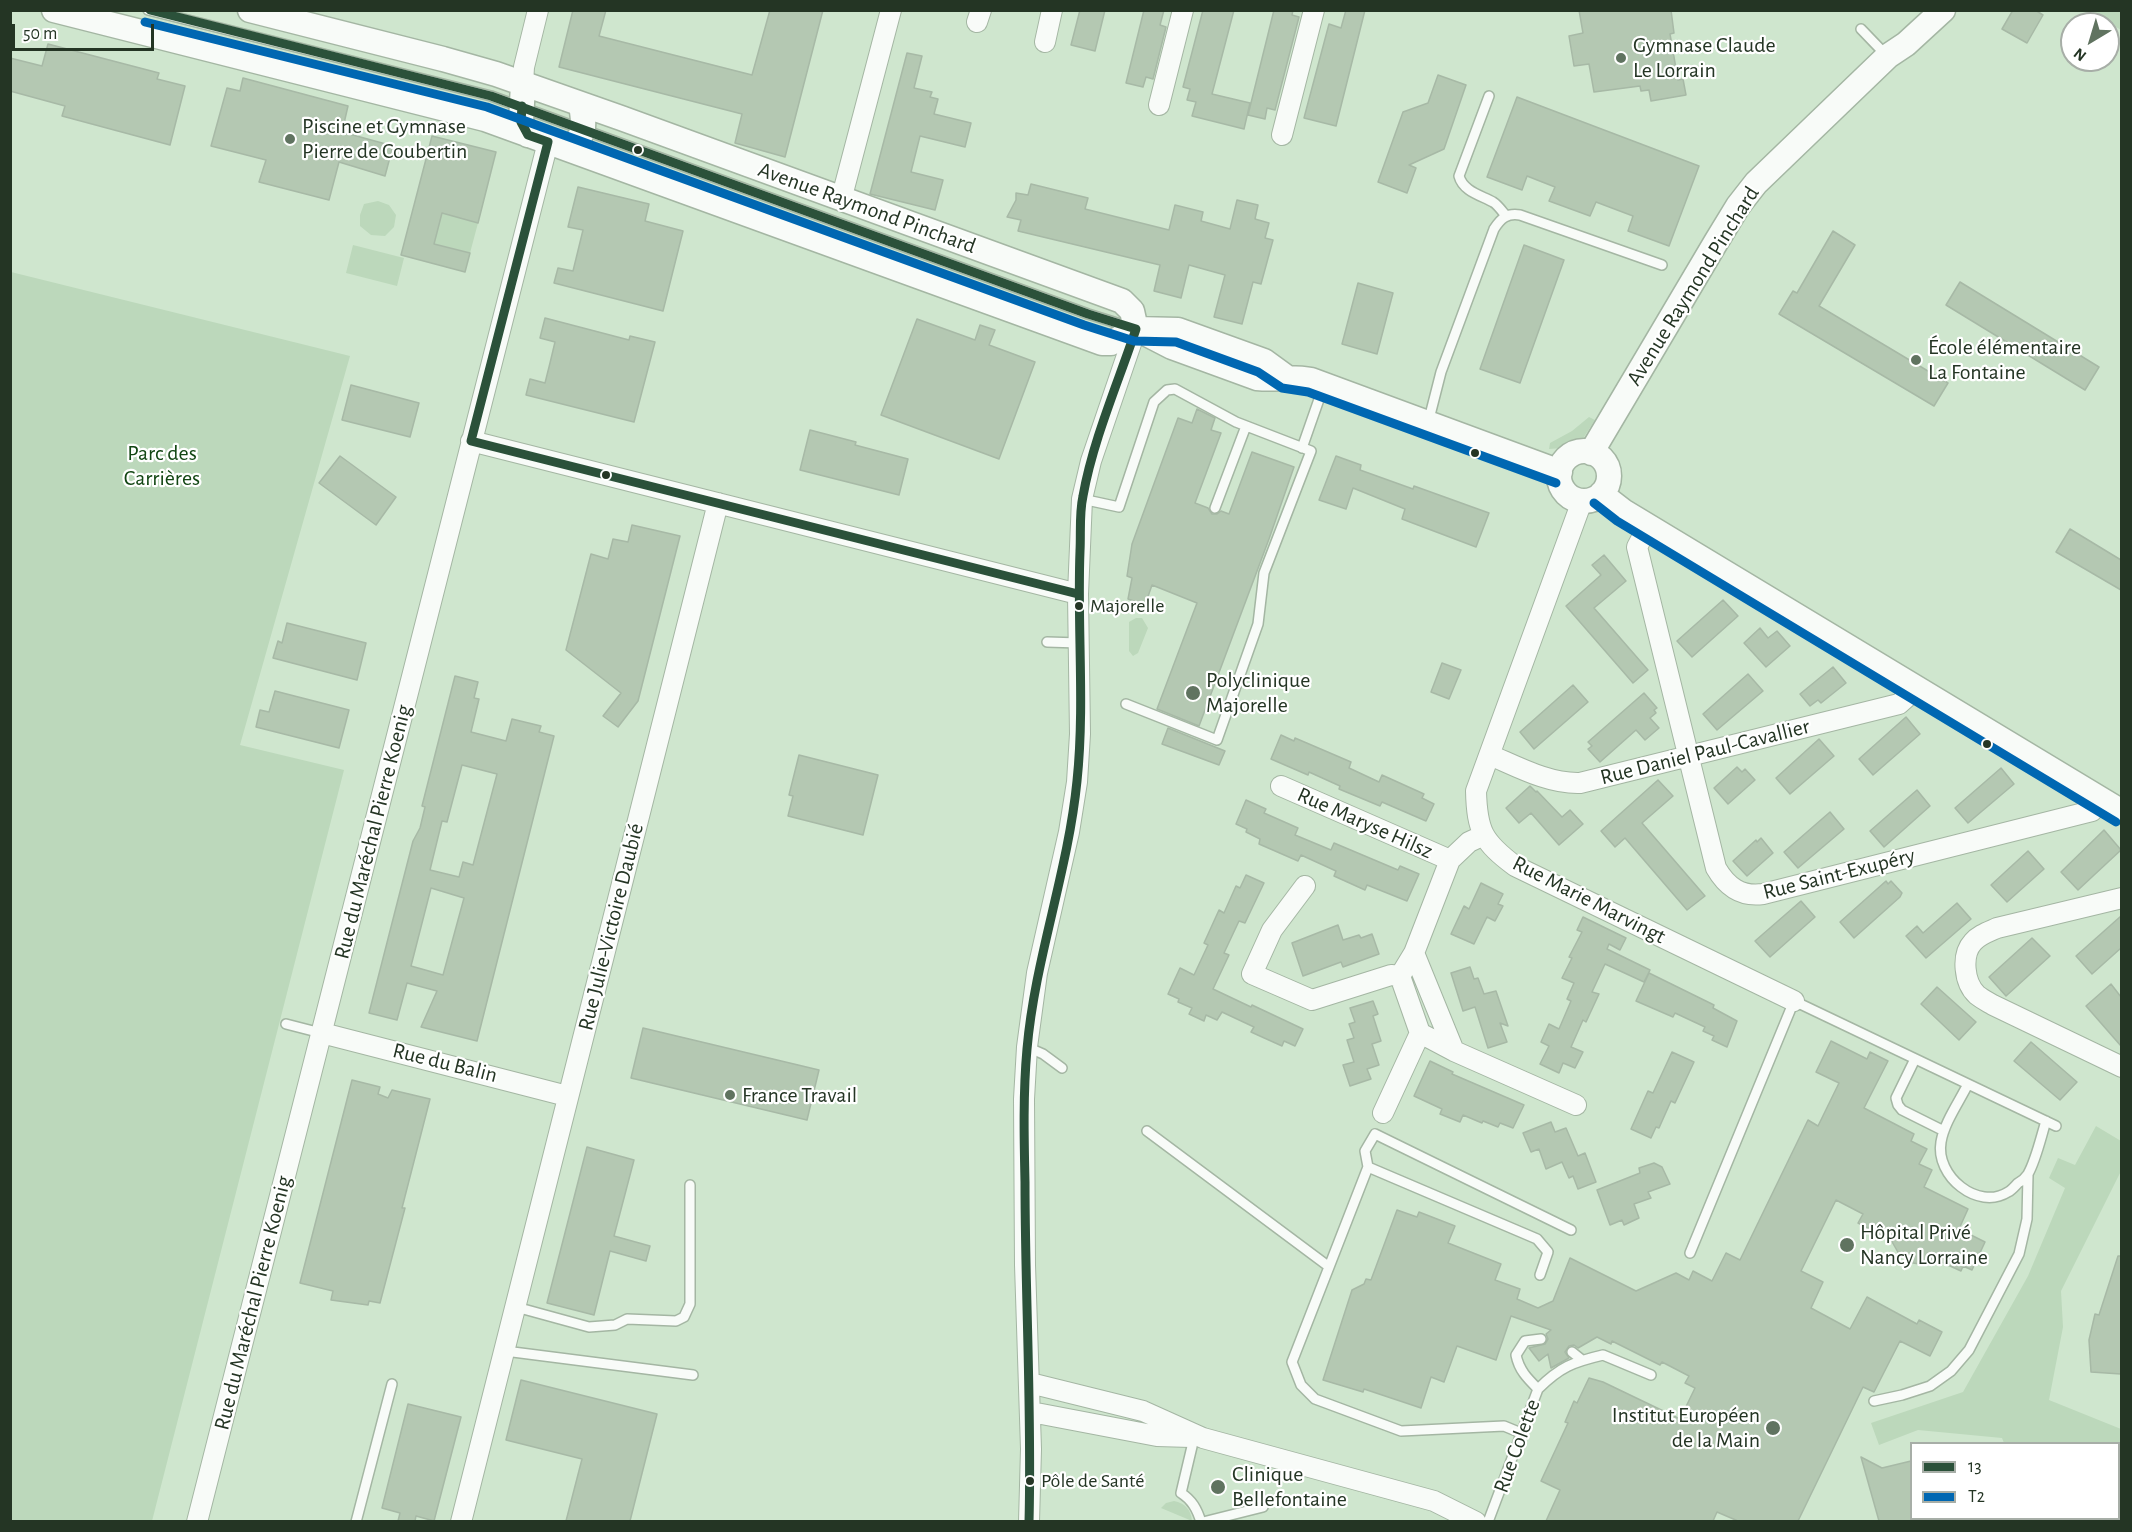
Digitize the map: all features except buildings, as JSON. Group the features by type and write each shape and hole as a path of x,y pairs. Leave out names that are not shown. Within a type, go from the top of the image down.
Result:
{"street":[{"name":"Avenue Raymond Pinchard","path":"54,10 485,119 1102,343 1111,343 1136,328"},
{"name":"Avenue Raymond Pinchard","path":"250,10 443,59 523,95 581,104 1122,301 1132,311 1136,328 1172,347 1257,378 1300,377 1324,384 1560,471"},
{"path":"538,10 524,67 521,122 548,142 579,140 584,129 581,104"},
{"path":"841,200 891,10"},
{"path":"1045,42 1052,10"},
{"path":"1159,105 1183,10"},
{"path":"1282,135 1314,10"},
{"name":"Avenue Raymond Pinchard","path":"1591,453 1738,206 1770,168 1888,56 1906,44 1943,10"},
{"name":"Rue du Maréchal Pierre Koenig","path":"197,1521 548,142"},
{"path":"1029,1521 1031,1412 1025,1265 1024,1100 1027,1047 1037,973 1069,832 1077,782 1080,734 1078,594 1082,499 1090,461 1136,328"},
{"path":"471,441 1078,594"},
{"path":"1592,497 1608,484 1609,471 1603,460 1591,453 1582,451 1572,454 1564,462 1560,471 1562,488 1567,494 1592,497 1623,511 2121,812"},
{"name":"Rue Marie Marvingt","path":"1592,497 1476,791 1476,818 1484,836 1498,854 1515,866 1794,1001"},
{"name":"Rue Julie-Victoire Daubié","path":"461,1521 718,503"},
{"name":"Rue Saint-Exupéry","path":"1648,526 1637,547 1716,868 1723,880 1732,888 1752,895 2092,811 2099,798"},
{"name":"Rue Daniel Paul-Cavallier","path":"1490,755 1564,783 1580,783 1899,704 1917,688"},
{"name":"Rue Maryse Hilsz","path":"1281,786 1450,860"},
{"path":"1400,976 1414,953 1450,860 1470,842 1484,836"},
{"path":"1305,886 1272,930 1252,974 1312,1000 1391,975 1400,976"},
{"path":"2121,898 1997,928 1983,934 1972,943 1966,957 1968,980 1976,993 1993,1005 2121,1067"},
{"path":"1414,953 1454,1051"},
{"path":"1400,976 1420,1033 1454,1051 1576,1105"},
{"name":"Rue du Balin","path":"322,1033 567,1096"},
{"path":"1383,1113 1420,1033"},
{"path":"1030,1383 1143,1411 1198,1438 1434,1501 1476,1521"},
{"path":"1031,1412 1157,1436 1198,1438"}],"lane":[{"name":"Avenue Raymond Pinchard","path":"148,10 491,96 523,95 584,129 1088,314 1136,328"},
{"path":"1861,29 1888,56"},
{"path":"1489,96 1459,176 1460,183 1495,203 1506,216"},
{"path":"1428,423 1441,372 1490,240 1500,220 1513,214 1520,215 1662,265"},
{"path":"1302,448 1324,384"},
{"path":"1082,499 1119,507 1154,402 1167,390 1175,388 1246,426 1311,451 1264,573 1258,624 1217,740 1126,704"},
{"path":"1215,508 1246,426"},
{"path":"1047,642 1079,643"},
{"path":"1690,1253 1794,1001 2056,1126"},
{"path":"286,1024 322,1033"},
{"path":"1027,1047 1043,1054 1062,1068"},
{"path":"1915,1059 1896,1098 1898,1105 1902,1110 1944,1131"},
{"path":"1968,1084 1944,1131 1940,1149 1948,1176 1970,1193 1994,1196 2007,1193 2028,1175"},
{"path":"1874,1401 1930,1386 1951,1371 1969,1350 2019,1254 2027,1219 2028,1175 2046,1121"},
{"path":"1147,1131 1328,1266"},
{"path":"1521,1432 1504,1426 1401,1431 1315,1399 1301,1385 1292,1362 1368,1167 1365,1151 1375,1134 1571,1230"},
{"path":"1368,1167 1537,1239 1548,1252 1540,1275"},
{"path":"516,1307 589,1327 615,1325 627,1319 676,1321 684,1317 690,1305 690,1185"},
{"path":"1538,1389 1522,1373 1516,1355 1525,1341 1541,1339"},
{"path":"505,1351 693,1375"},
{"path":"1572,1352 1582,1360"},
{"name":"Rue Colette","path":"1488,1521 1538,1389 1554,1373 1582,1360 1603,1354 1650,1375"},
{"path":"356,1521 392,1384"},
{"path":"1198,1438 1181,1493 1188,1497 1202,1521 1263,1507"}],"green space":[{"path":"2090,11 2121,11 2121,30 2120,12"},
{"path":"378,201 389,205 396,215 394,227 385,236 371,235 360,226 360,215 364,204"},
{"path":"442,213 478,223 470,253 434,244"},
{"path":"353,245 404,258 397,286 346,273"},
{"name":"Parc des Carrières","path":"11,272 350,356 240,745 344,770 152,1521 11,1521"},
{"path":"1589,417 1595,420 1582,440 1562,448 1549,449 1550,443 1572,431"},
{"path":"1142,618 1148,628 1138,653 1133,656 1129,651 1129,622"},
{"path":"2096,1126 2121,1141 2121,1171 2061,1291 2063,1327 2049,1400 2121,1429 2121,1485 2120,1442 2004,1442 2002,1438 1918,1430 1879,1445 1871,1423 1963,1392 2028,1276 2065,1188 2049,1178 2058,1158 2075,1165"},
{"path":"1174,1501 1187,1508 1192,1521 1161,1508 1166,1503"}],"transit line":[{"name":"13","path":"150,10 491,96 1088,314 1136,329 1099,433 1082,503 1079,580 1081,695 1077,781 1067,848 1037,982 1027,1049 1024,1132 1030,1437 1029,1522"},
{"name":"T2","path":"145,22 487,107 1084,325 1134,341 1176,342 1258,372 1282,388 1308,392 1556,483"},
{"name":"13","path":"522,106 521,122 528,135 548,142 471,441 1078,594"},
{"name":"T2","path":"1594,503 1617,521 2116,822"}],"place":[{"name":"Gymnase Claude Le Lorrain","path":"1621,58"},
{"name":"Piscine et Gymnase Pierre de Coubertin","path":"290,139"},
{"name":"École élémentaire La Fontaine","path":"1916,360"},
{"name":"Majorelle","path":"1079,606"},
{"name":"Polyclinique Majorelle","path":"1193,693"},
{"name":"France Travail","path":"730,1095"},
{"name":"Hôpital Privé Nancy Lorraine","path":"1847,1245"},
{"name":"Institut Européen de la Main","path":"1773,1428"},
{"name":"Pôle de Santé","path":"1030,1481"},
{"name":"Clinique Bellefontaine","path":"1218,1487"}]}
